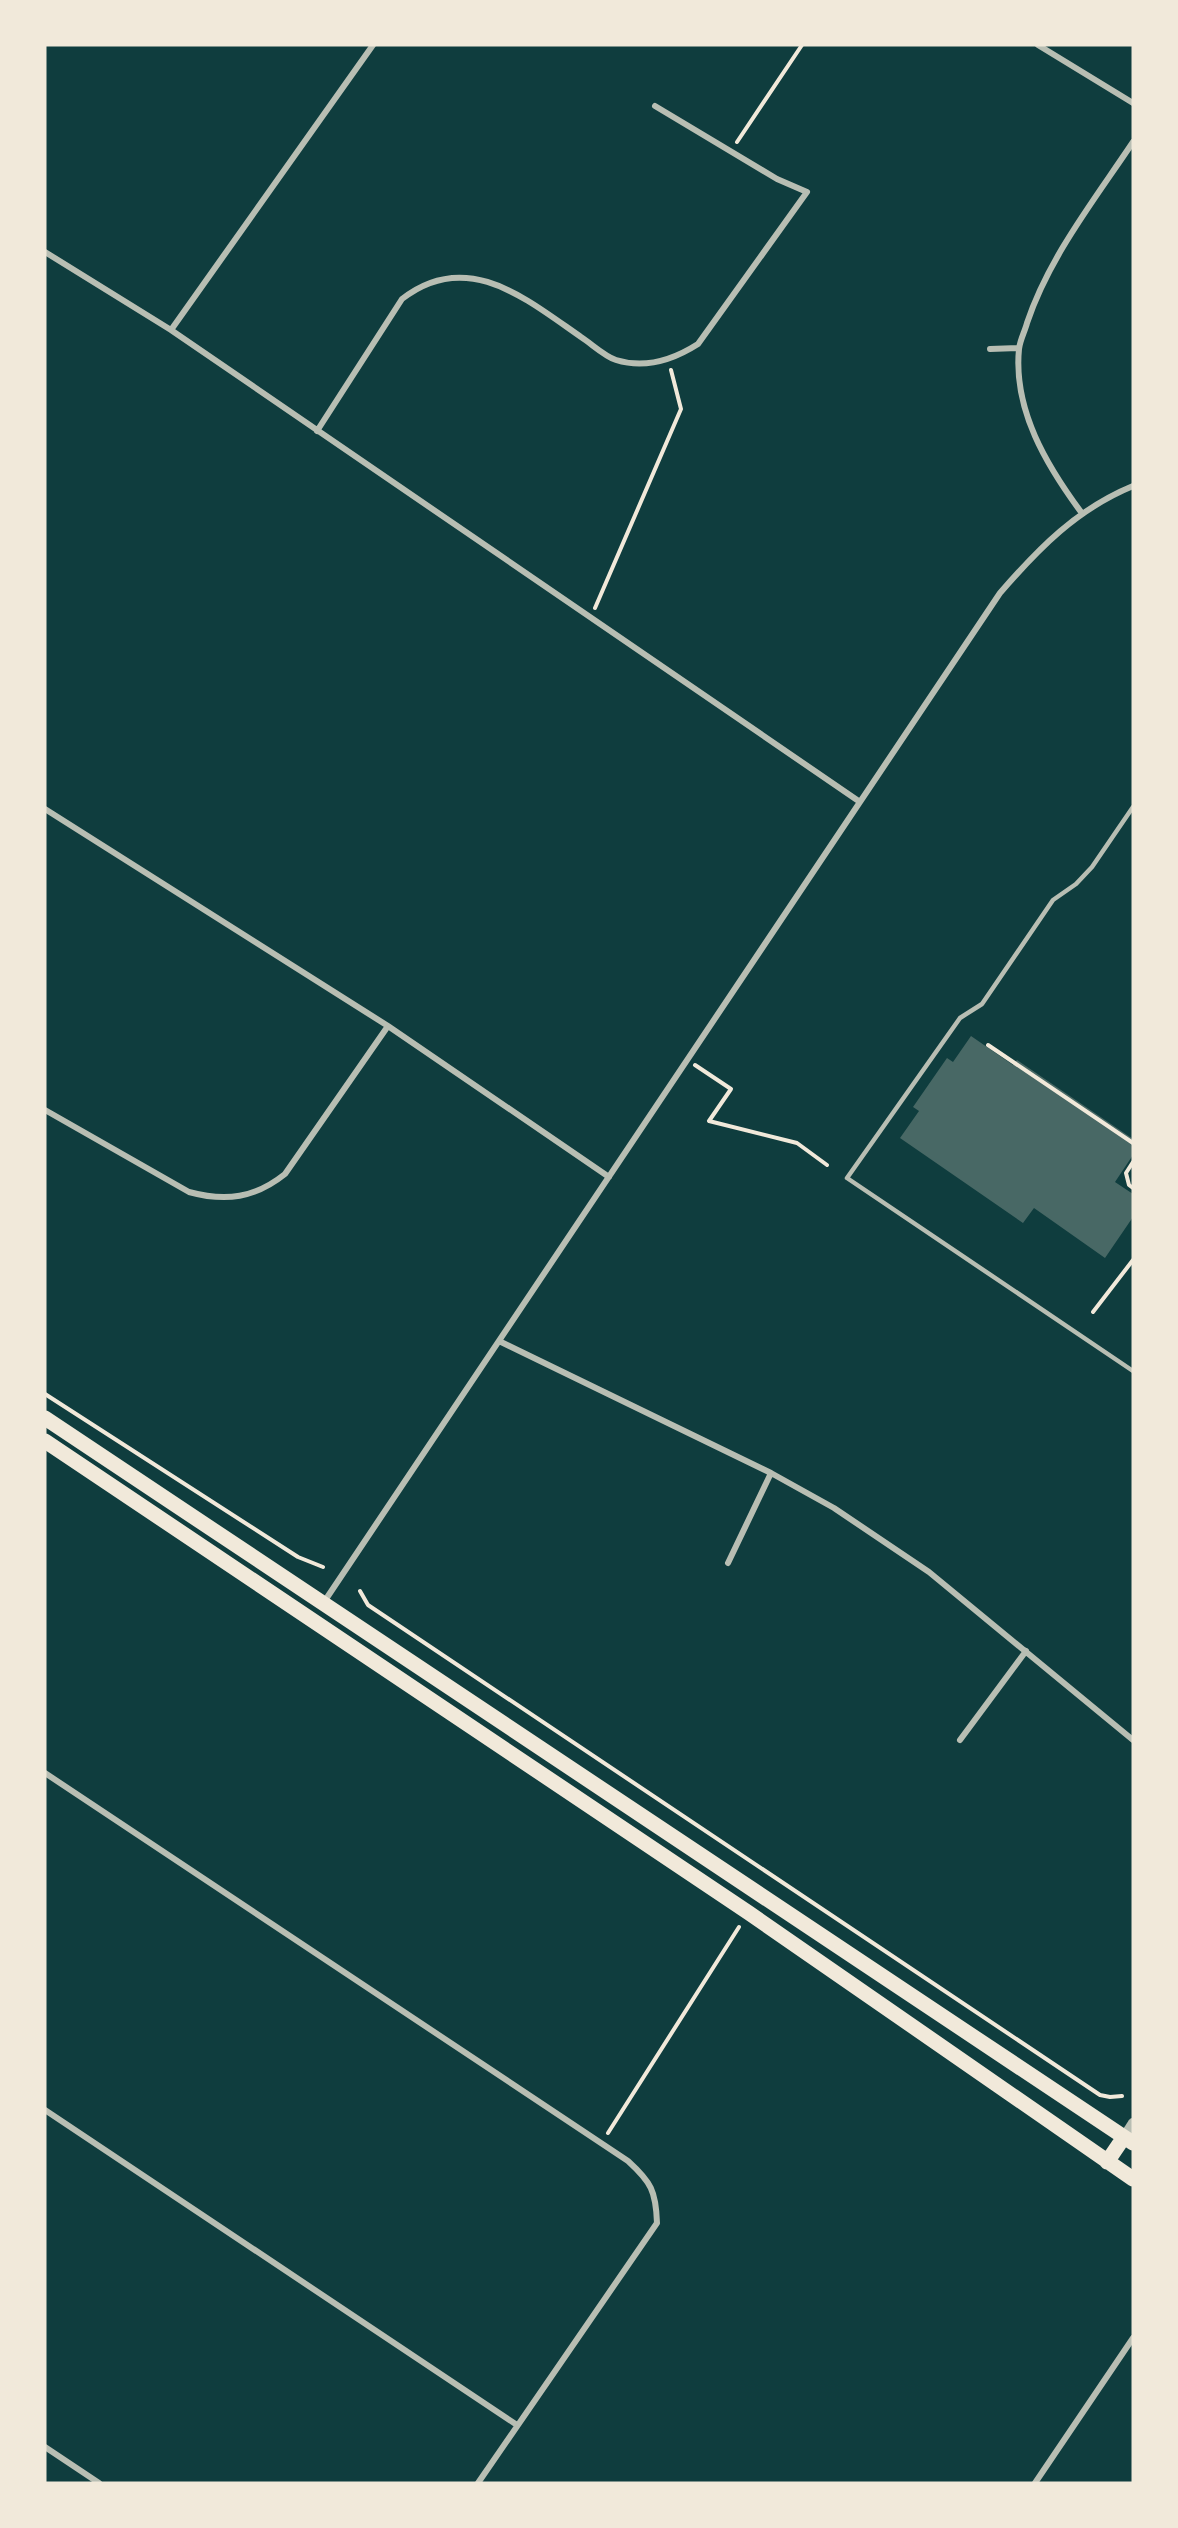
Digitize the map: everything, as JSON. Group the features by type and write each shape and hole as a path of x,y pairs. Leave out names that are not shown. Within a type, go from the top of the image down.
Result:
{"main road":[{"path":"45,1418 1128,2140 1107,2162"},
{"path":"45,1441 739,1906 1133,2179"}],"street":[{"path":"171,330 373,45"},
{"path":"1038,45 1133,103"},
{"path":"317,431 402,299 416,288 438,280 466,276 490,281 537,307 614,360 641,364 668,359 677,357 698,344 807,192 777,180 732,150 655,106"},
{"path":"1081,512 1047,464 1034,435 1022,389 1019,348 1037,293 1133,142"},
{"path":"45,252 171,330 590,620 860,802"},
{"path":"990,349 1019,348"},
{"path":"324,1602 1000,593 1039,549 1081,512 1133,486"},
{"path":"45,809 388,1026 609,1177"},
{"path":"45,1110 189,1192 211,1198 251,1195 268,1188 285,1174 388,1026"},
{"path":"499,1341 771,1473 834,1508 897,1549 1026,1651 1133,1740"},
{"path":"728,1563 771,1473"},
{"path":"960,1740 1026,1651"},
{"path":"45,1773 602,2144 648,2178 657,2200 657,2223 478,2483"},
{"path":"45,2110 517,2424"},
{"path":"1128,2140 1133,2123"},
{"path":"1035,2483 1133,2338"},
{"path":"45,2447 99,2483"}],"lane":[{"path":"1133,807 1092,867 1076,884 1053,900 982,1004 960,1018 847,1178 1133,1371"}],"path":[{"path":"732,150 802,45"},
{"path":"590,620 681,409 668,359"},
{"path":"988,1045 1133,1143"},
{"path":"687,1059 731,1089 709,1121 797,1143 827,1165"},
{"path":"1133,1162 1126,1173 1129,1185 1133,1188"},
{"path":"1093,1312 1133,1260"},
{"path":"45,1394 298,1557 323,1567"},
{"path":"360,1591 368,1605 473,1677 1100,2095 1122,2096"},
{"path":"602,2144 740,1926"}],"building":[{"path":"971,1036 1013,1065 1017,1060 1133,1139 1133,1155 1115,1182 1133,1194 1133,1217 1105,1258 1034,1208 1023,1223 900,1138 919,1111 913,1107 947,1058 953,1062"}]}
